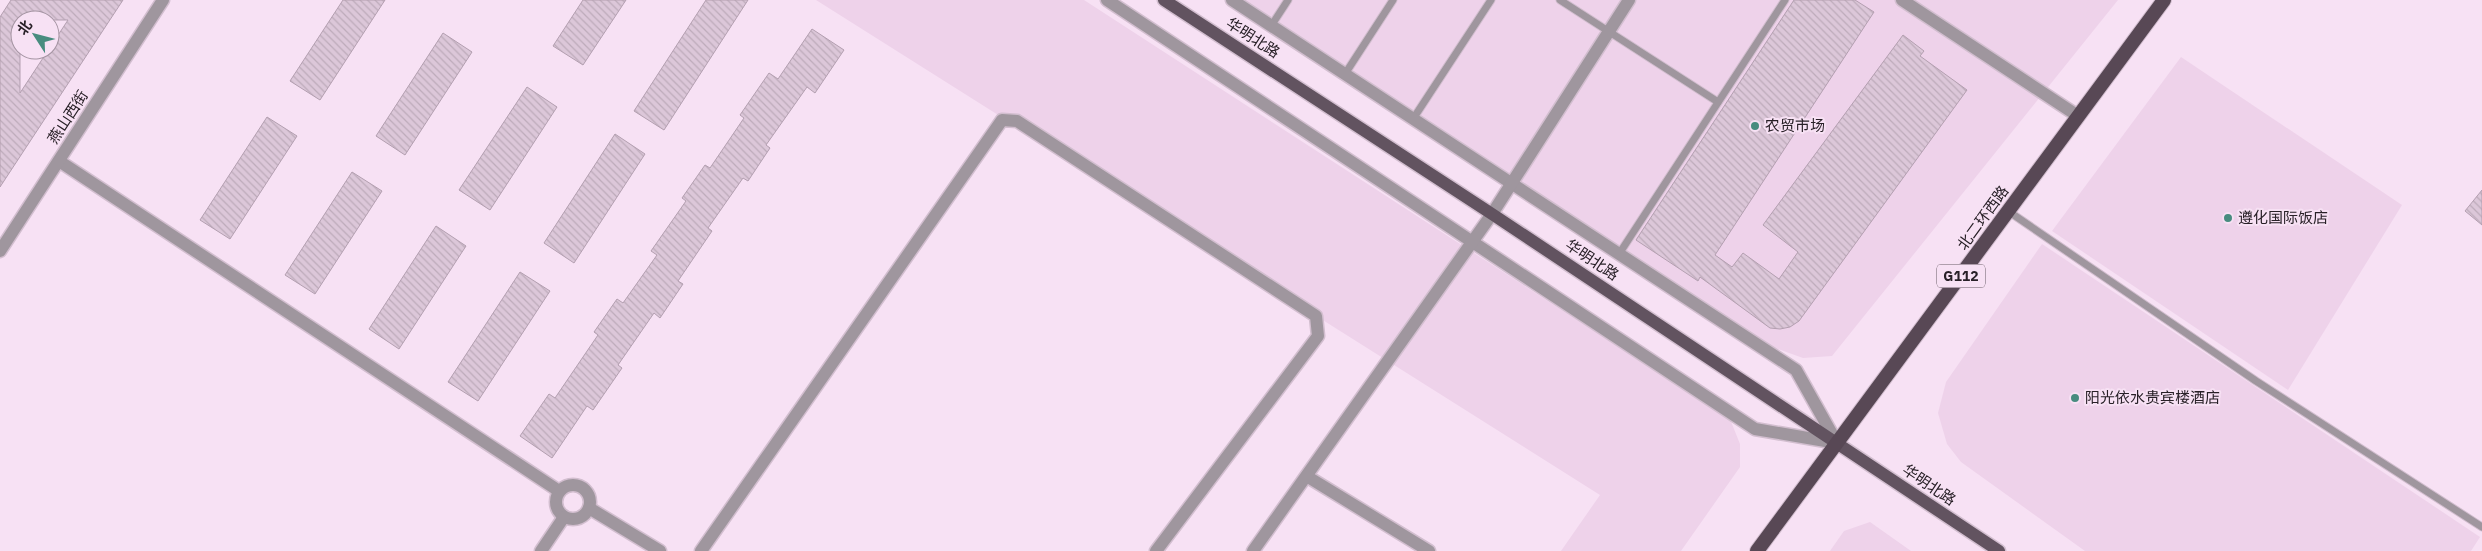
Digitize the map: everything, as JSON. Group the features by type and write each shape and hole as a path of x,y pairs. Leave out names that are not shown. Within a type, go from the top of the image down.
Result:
{"highway":[{"name":"北二环西路","path":"1757,551 2164,0"}],"main road":[{"name":"华明北路","path":"1164,0 1492,214 1998,551"}],"street":[{"name":"燕山西街","path":"0,251 163,0"},
{"path":"1107,0 1754,429 1837,443"},
{"path":"1232,0 1796,370 1837,443"},
{"path":"1253,551 1308,477 1492,214 1629,0"},
{"path":"1902,0 2078,116"},
{"path":"701,551 1002,120 1017,121 1316,316 1318,336 1156,551"},
{"path":"58,161 559,491"},
{"path":"1308,477 1429,551"},
{"path":"568,485 579,486 587,492 589,508 587,513 578,518 564,517 556,508 556,497 559,491 568,485"},
{"path":"589,508 660,551"},
{"path":"541,551 564,517"}],"lane":[{"path":"1271,26 1288,0"},
{"path":"1344,74 1392,0"},
{"path":"1413,119 1491,0"},
{"path":"1560,0 1718,102"},
{"path":"1619,254 1785,0"},
{"path":"2008,211 2256,381 2482,527"}],"shaded area":[{"path":"816,0 1084,0 1730,419 1740,444 1740,467 1681,551 1561,551 1600,495"},
{"path":"1238,0 2118,0 1832,356 1803,358 1767,345"},
{"name":"遵化国际饭店","path":"2181,57 2402,205 2288,390 2052,231"},
{"path":"2042,244 2480,537 2471,551 2085,551 1961,462 1947,444 1938,413 1946,382"},
{"path":"1870,522 1911,551 1830,551 1844,531"}],"building":[{"path":"11,0 123,0 0,187 0,17"},
{"path":"343,0 385,0 320,100 290,81"},
{"path":"583,0 626,0 583,65 553,46"},
{"path":"706,0 748,0 664,130 634,111"},
{"path":"1794,0 1855,0 1874,12 1715,255 1732,267 1743,253 1779,279 1798,252 1763,225 1903,35 1924,51 1920,56 1967,90 1799,321 1790,327 1780,329 1770,328 1700,277 1698,281 1636,240"},
{"path":"812,29 844,50 815,93 807,87 766,145 770,148 748,181 743,178 708,228 712,231 678,281 683,284 660,318 654,313 618,365 622,368 593,410 587,406 552,458 520,436 549,394 555,398 598,335 594,332 617,299 623,303 657,255 651,251 686,201 682,198 705,165 710,168 744,118 740,115 769,73 778,79"},
{"path":"443,33 472,52 405,155 376,136"},
{"path":"527,87 557,107 490,210 459,190"},
{"path":"267,117 297,136 230,239 200,220"},
{"path":"615,134 645,154 574,263 544,243"},
{"path":"352,172 382,191 315,294 285,275"},
{"path":"2482,190 2482,225 2465,211"},
{"path":"436,226 466,246 399,349 369,329"},
{"path":"520,272 550,291 478,401 448,382"}],"place":[{"name":"农贸市场","path":"1755,126"},
{"name":"遵化国际饭店","path":"2228,218"},
{"name":"阳光依水贵宾楼酒店","path":"2075,398"}]}
